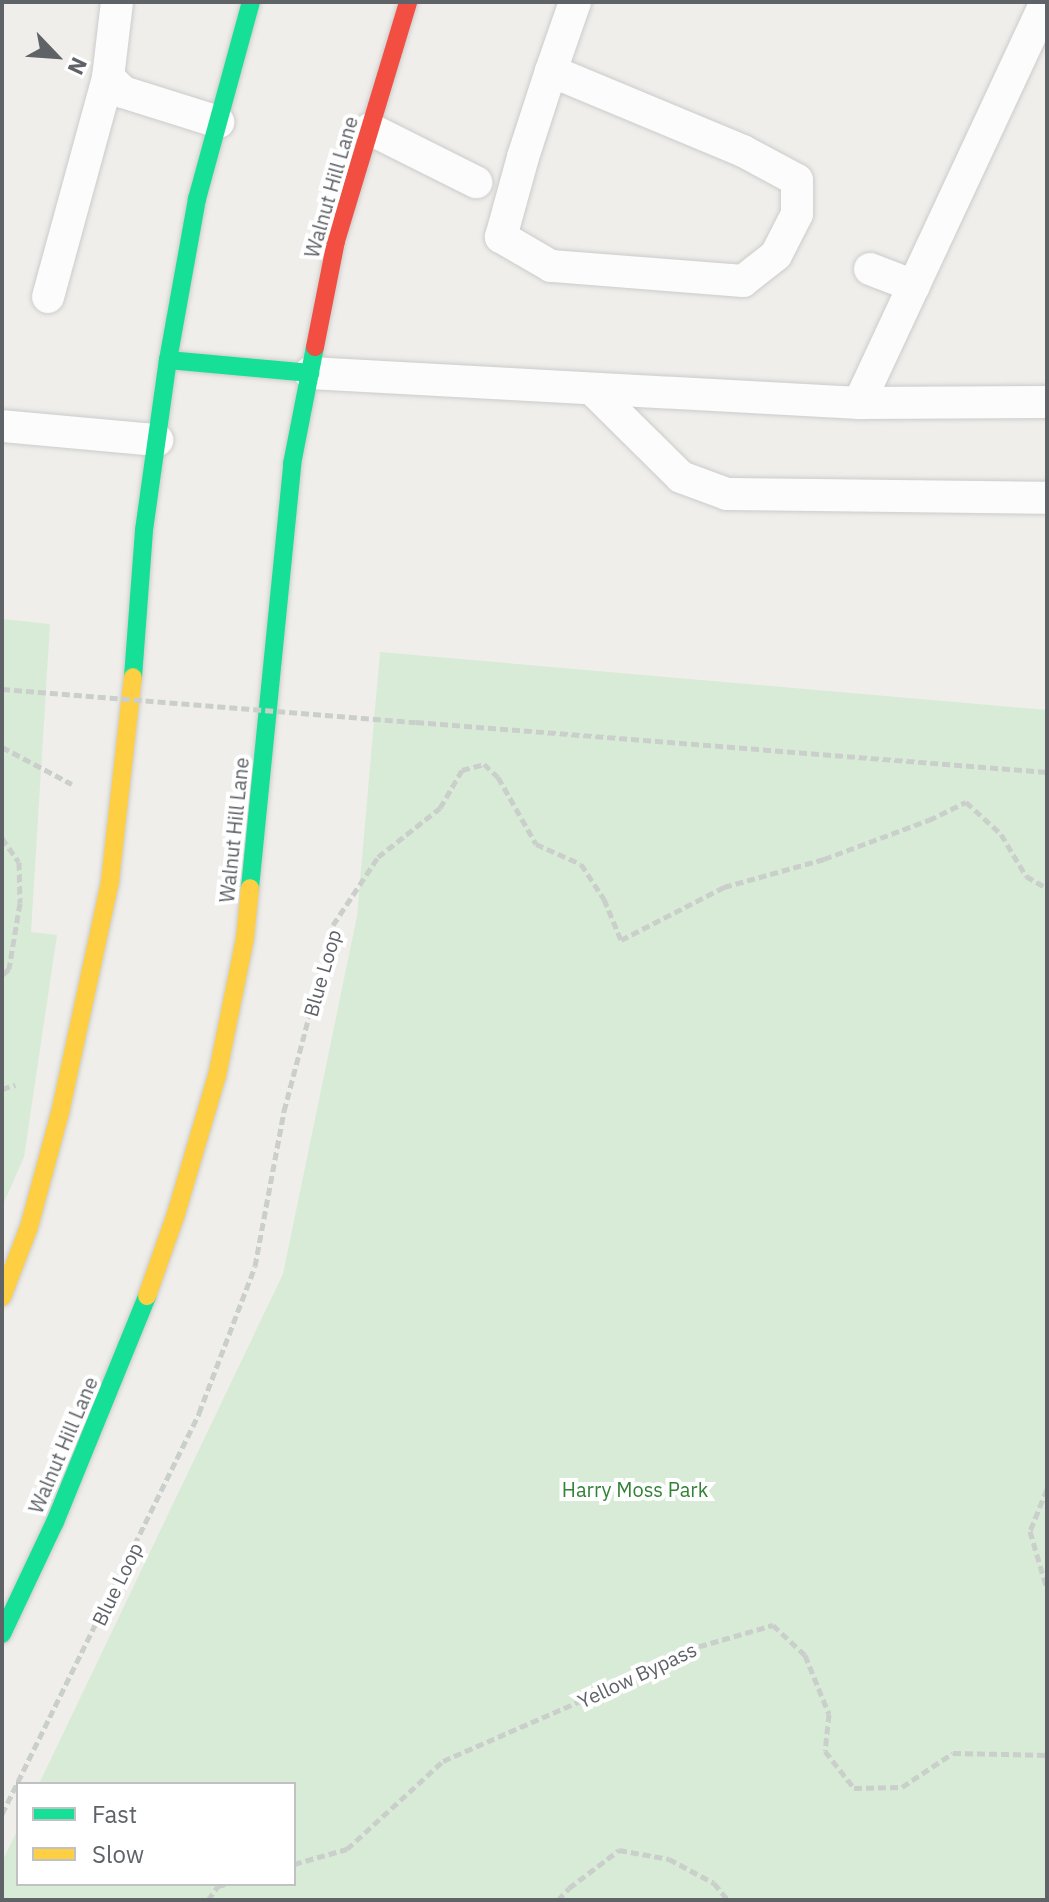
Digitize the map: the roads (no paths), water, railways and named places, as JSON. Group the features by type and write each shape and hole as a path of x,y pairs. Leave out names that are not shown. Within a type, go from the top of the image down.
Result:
{"main road":[{"path":"2,1297 29,1227 60,1113 110,881 131,700 144,530 168,360 197,199 251,2"},
{"name":"Walnut Hill Lane","path":"2,1634 55,1522 129,1345 176,1214 217,1076 245,938 292,464 336,241 408,2"},
{"path":"168,360 310,373"}],"lane":[{"path":"48,297 108,77 117,2"},
{"path":"551,71 743,151 797,180 797,214 776,255 743,281 551,266 501,237 551,71 575,2"},
{"path":"859,403 1046,2"},
{"path":"108,77 123,92 218,122"},
{"path":"370,129 476,182"},
{"path":"870,269 914,286"},
{"path":"310,373 859,403 1047,402"},
{"path":"592,389 681,477 727,494 1047,498"},
{"path":"2,426 157,440"}],"park label":[{"name":"Harry Moss Park","path":"635,1489"}]}
